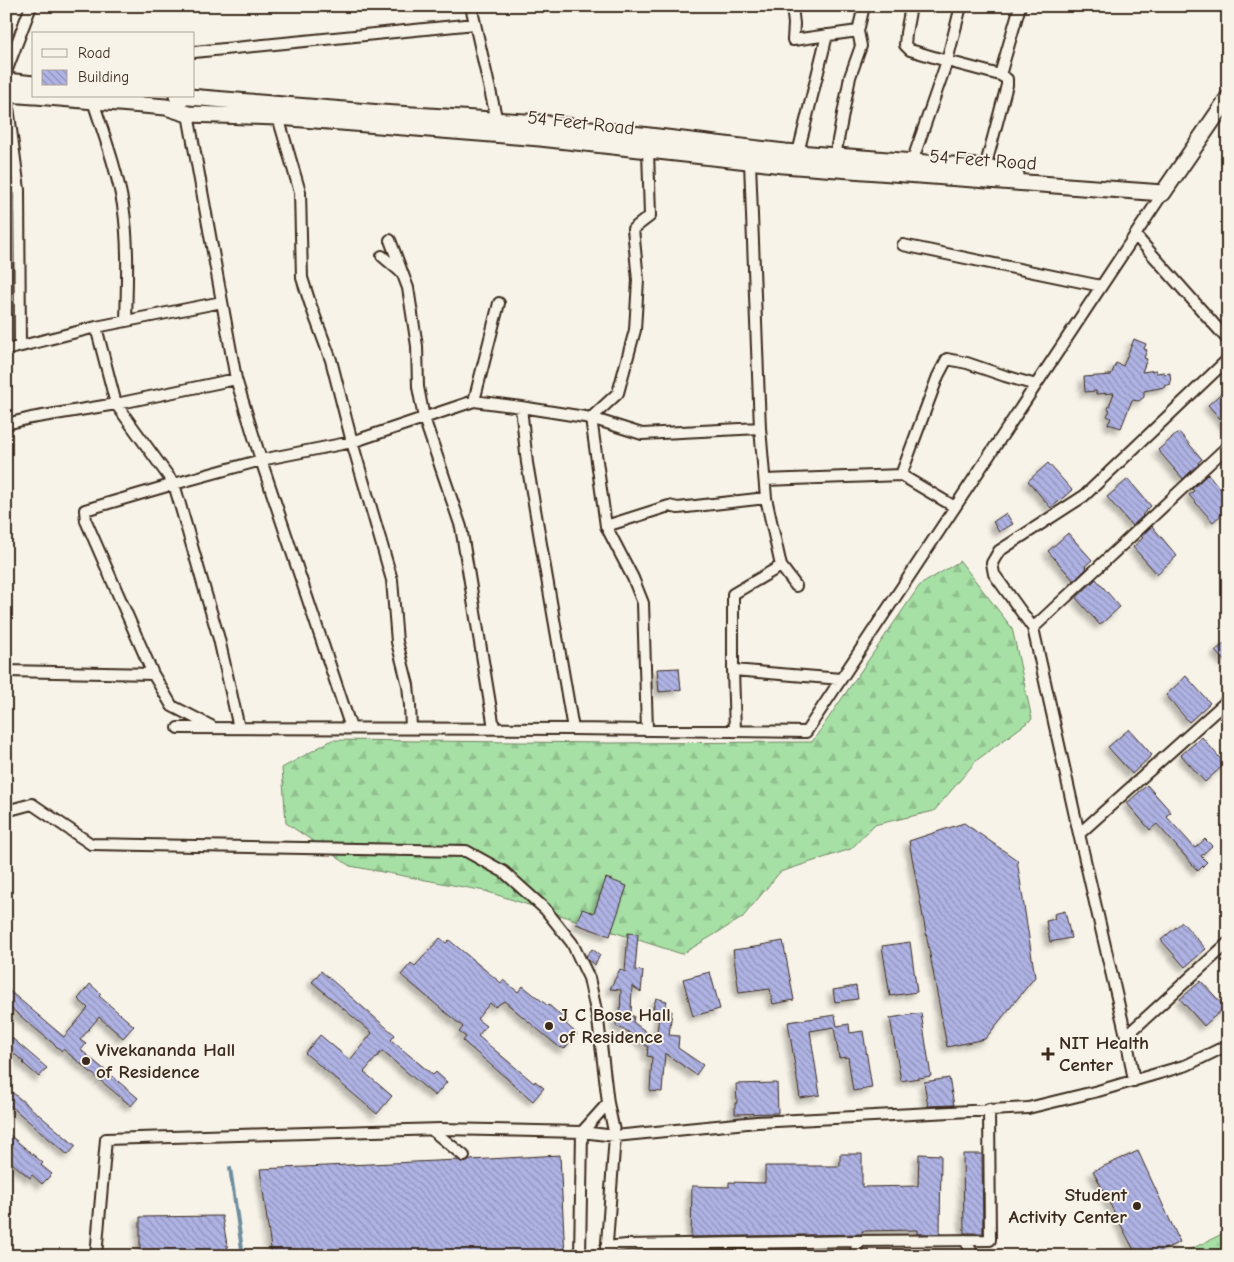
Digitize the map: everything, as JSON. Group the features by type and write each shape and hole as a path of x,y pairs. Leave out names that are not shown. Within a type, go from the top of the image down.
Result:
{"street":[{"path":"6,72 31,6"},
{"path":"471,6 495,128"},
{"path":"792,6 793,40 858,31"},
{"path":"835,156 850,76 861,46 858,31 864,6"},
{"path":"911,6 905,45 910,50 1000,75 1007,79 985,168"},
{"path":"912,162 948,61 961,6"},
{"path":"1000,75 1020,6"},
{"path":"195,52 475,24"},
{"path":"798,153 827,36"},
{"path":"6,81 32,84"},
{"path":"6,93 19,190 20,346"},
{"name":"54 Feet Road","path":"6,93 32,96"},
{"name":"54 Feet Road","path":"58,98 166,107 188,114 495,128 540,123 798,153 991,168 1052,185"},
{"name":"54 Feet Road","path":"195,98 381,113 495,128 540,138 750,162 1052,185"},
{"path":"178,728 494,728 806,732 1135,235 1228,98"},
{"path":"92,101 114,166 123,206 127,252 126,321"},
{"path":"188,114 236,378 260,460 351,728"},
{"path":"278,117 300,192 302,278 332,360 352,442 392,580 397,642 408,685 411,728"},
{"path":"591,418 618,393 636,330 638,280 633,229 650,216 648,150"},
{"path":"750,162 760,428 766,498 781,566 796,586"},
{"path":"1052,185 1163,193"},
{"path":"1135,235 1228,340"},
{"path":"390,240 408,288 417,346 418,387 424,418 461,527 494,728"},
{"path":"903,245 1102,286"},
{"path":"382,256 403,274"},
{"path":"6,350 96,327 222,302"},
{"path":"474,402 499,303"},
{"path":"96,327 116,404 174,484 219,639 239,728"},
{"path":"1134,1081 1126,1036 1033,628 994,574 992,563 999,551 1084,496 1228,358"},
{"path":"900,475 938,376 947,359 967,363 1036,385"},
{"path":"6,424 116,404 236,378"},
{"path":"215,728 172,706 153,674 86,521 85,510 260,460 352,442 474,402 591,418 642,434 760,428"},
{"path":"521,407 527,463 572,729"},
{"path":"591,418 606,526 633,578 643,603 647,730"},
{"path":"1033,628 1228,446"},
{"path":"765,480 900,475 955,507"},
{"path":"606,526 669,506 678,508 766,498"},
{"path":"735,731 733,670 734,594 781,566"},
{"path":"733,670 842,679"},
{"path":"6,671 153,674"},
{"path":"1079,834 1228,700"},
{"path":"6,811 32,804 91,844 466,850 504,872 545,909 572,943 589,978 598,1020 608,1103 615,1136 606,1251 626,1245 990,1240 988,1109"},
{"path":"1126,1036 1228,943"},
{"path":"96,1256 106,1138 432,1130 582,1132 615,1136 757,1122 1028,1108 1098,1091 1188,1065 1228,1045"},
{"path":"580,1256 582,1132 608,1103"},
{"path":"432,1130 464,1156"},
{"path":"965,1240 974,1256"},
{"path":"855,1256 858,1242"}],"green space":[{"path":"960,561 1012,628 1032,719 977,760 934,811 874,825 851,849 780,872 742,918 682,954 485,891 350,866 286,823 282,768 332,740 608,743 812,742 920,585"},
{"path":"1228,1231 1228,1256 1177,1256"}],"building":[{"path":"1134,339 1146,344 1144,349 1147,350 1144,358 1147,359 1142,372 1156,370 1156,373 1170,373 1171,384 1144,391 1144,397 1139,401 1132,400 1121,428 1108,424 1111,418 1107,416 1110,410 1108,409 1114,393 1096,394 1096,391 1085,392 1084,377 1111,375 1116,363 1123,366"},
{"path":"1228,387 1228,428 1208,405"},
{"path":"1179,432 1202,459 1183,479 1158,450"},
{"path":"1048,463 1072,490 1051,508 1028,481"},
{"path":"1208,474 1228,498 1228,509 1213,522 1189,495 1194,491 1192,489"},
{"path":"1128,479 1151,506 1132,526 1107,497"},
{"path":"1006,513 1013,524 999,532 993,522"},
{"path":"1152,526 1177,556 1157,574 1133,547"},
{"path":"1068,533 1092,560 1074,581 1048,551"},
{"path":"1096,579 1120,607 1100,625 1076,598"},
{"path":"1228,640 1228,665 1215,651"},
{"path":"679,668 681,690 659,692 657,669"},
{"path":"1186,676 1210,703 1189,722 1166,695"},
{"path":"1129,729 1152,755 1132,774 1108,747"},
{"path":"1202,737 1225,764 1205,782 1181,755"},
{"path":"1147,785 1171,812 1166,816 1195,848 1205,839 1212,846 1201,856 1207,862 1198,871 1157,824 1150,830 1127,803"},
{"path":"964,823 1017,860 1035,977 985,1039 947,1047 909,841"},
{"path":"606,878 627,886 610,936 576,924 582,909 594,913"},
{"path":"1065,911 1071,938 1050,942 1046,921 1055,919 1054,914"},
{"path":"1182,922 1206,949 1185,967 1161,940"},
{"path":"628,933 638,934 635,970 643,971 641,992 632,986 631,1016 634,1016 633,1022 656,1039 660,1010 653,1008 656,998 667,1001 664,1011 672,1011 669,1035 679,1036 678,1048 703,1065 696,1075 665,1053 662,1092 650,1091 652,1057 647,1056 648,1047 627,1031 616,1026 617,1014 620,1014 621,990 610,989 620,969 625,972"},
{"path":"440,938 446,943 449,940 501,983 503,980 518,992 523,986 549,1005 568,1022 566,1024 577,1034 564,1049 560,1048 504,1001 495,1007 490,1003 477,1019 486,1026 478,1036 534,1083 535,1081 544,1088 533,1101 463,1041 466,1037 459,1032 463,1027 401,975 411,963 415,966"},
{"path":"783,941 794,1000 773,1004 770,989 739,993 733,950"},
{"path":"910,942 917,992 890,996 882,946"},
{"path":"592,949 600,955 595,965 586,956"},
{"path":"321,971 395,1035 391,1040 433,1075 436,1072 447,1082 435,1096 382,1051 364,1072 392,1096 377,1114 305,1053 320,1035 350,1060 372,1033 312,982"},
{"path":"710,972 720,1009 693,1016 683,979"},
{"path":"1201,981 1225,1007 1204,1026 1180,999"},
{"path":"90,984 101,994 99,996 134,1026 123,1038 99,1017 80,1040 86,1044 81,1050 138,1098 131,1106 6,1004 6,988 64,1037 88,1008 78,999"},
{"path":"856,986 858,999 835,1002 833,990"},
{"path":"921,1013 931,1076 901,1081 890,1018"},
{"path":"835,1015 837,1026 849,1024 850,1033 863,1031 872,1088 853,1091 848,1057 839,1058 834,1027 810,1031 820,1095 800,1098 788,1022"},
{"path":"6,1033 47,1068 39,1077 6,1047"},
{"path":"949,1078 954,1105 928,1106 924,1082"},
{"path":"777,1083 778,1113 735,1114 735,1103 737,1103 736,1084"},
{"path":"6,1087 76,1146 68,1155 6,1102"},
{"path":"6,1132 43,1163 41,1165 52,1174 42,1184 32,1175 30,1178 6,1158"},
{"name":"Student Activity Center","path":"1138,1151 1180,1242 1150,1256 1137,1256 1093,1171"},
{"path":"840,1154 862,1154 862,1187 918,1186 919,1154 941,1155 940,1234 917,1234 917,1230 862,1231 862,1234 691,1237 692,1186 729,1187 729,1182 765,1183 765,1166 840,1166"},
{"path":"963,1154 982,1154 983,1233 964,1233"},
{"path":"560,1155 565,1256 272,1256 260,1169 458,1160 463,1163 470,1160"},
{"path":"222,1216 229,1256 140,1256 140,1217"}],"waterway":[{"path":"230,1168 243,1256"}],"place":[{"name":"J C Bose Hall of Residence","path":"549,1026"},
{"name":"NIT Health Center","path":"1048,1054"},
{"name":"Vivekananda Hall of Residence","path":"86,1061"},
{"name":"Student Activity Center","path":"1137,1206"}]}
